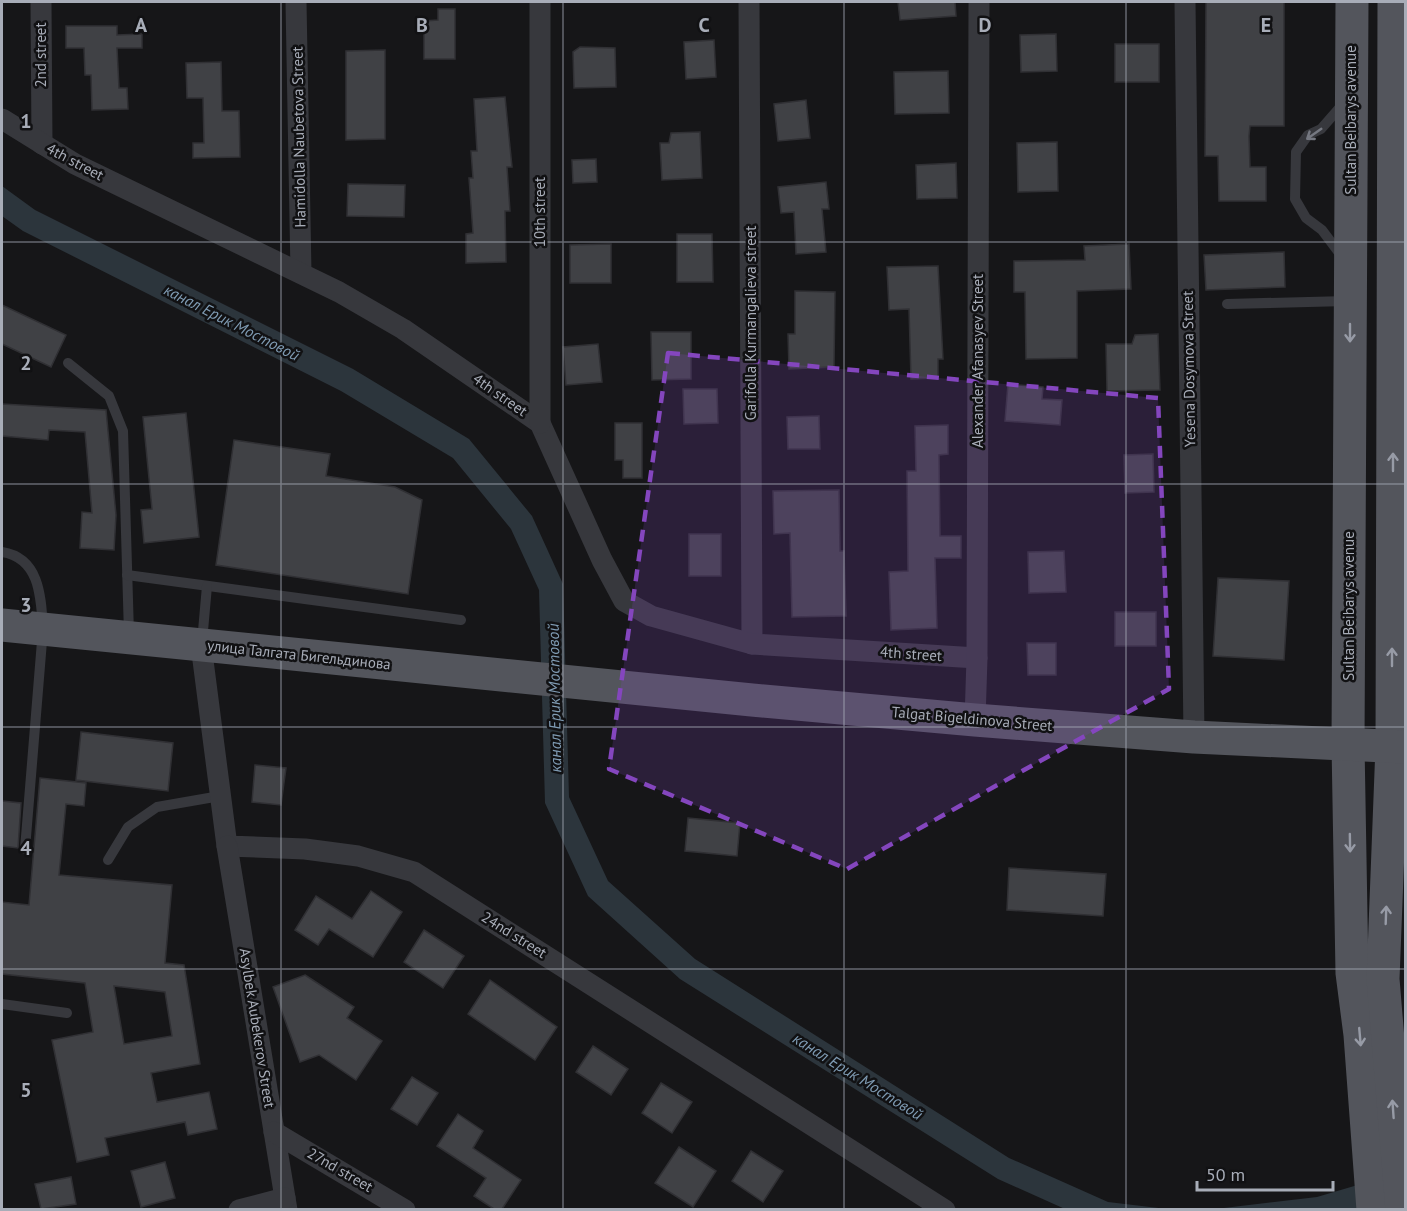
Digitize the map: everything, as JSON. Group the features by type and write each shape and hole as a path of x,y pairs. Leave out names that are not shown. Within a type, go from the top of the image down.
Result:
{"main road":[{"name":"Sultan Beibarys avenue","path":"1352,2 1349,802 1353,973 1373,1209"},
{"path":"1394,2 1392,696 1401,740 1390,811 1383,979 1401,1209"},
{"name":"улица Талгата Бигельдинова","path":"2,625 597,684"},
{"name":"Talgat Bigeldinova Street","path":"597,684 975,720 1194,737 1348,744 1401,740"},
{"path":"1300,742 1332,730 1348,706"},
{"path":"1300,742 1324,753 1334,764 1349,802"},
{"path":"1390,811 1406,777"}],"street":[{"name":"2nd street","path":"41,2 42,144"},
{"name":"Hamidolla Naubetova Street","path":"296,2 301,273"},
{"name":"10th street","path":"540,2 540,423"},
{"name":"Garifolla Kurmangalieva street","path":"749,2 752,644"},
{"name":"Alexander Afanasyev Street","path":"975,720 979,2"},
{"name":"Yesena Dosymova Street","path":"1185,2 1194,737"},
{"name":"4th street","path":"2,119 75,164 301,273 403,329 540,423 602,560 624,601 651,616 752,644 977,658"},
{"path":"201,645 227,846"},
{"name":"Asylbek Aubekerov Street","path":"227,846 286,1204"},
{"name":"24nd street","path":"227,846 315,850 358,856 414,872 945,1209"},
{"name":"27nd street","path":"274,1132 405,1209"},
{"path":"239,1209 286,1204"}],"lane":[{"path":"1227,304 1351,288 1336,245 1306,218 1295,199 1296,152 1308,135 1321,129 1335,116 1352,90"},
{"path":"68,363 109,396 123,431 129,638"},
{"path":"2,552 12,554 32,569 40,593 43,629 25,849"},
{"path":"127,575 461,620"},
{"path":"201,645 207,586"},
{"path":"108,861 128,827 157,807 220,796"},
{"path":"2,1004 67,1013"}],"highlighted area":[{"path":"668,353 1158,398 1169,689 847,869 609,769"}],"water":[{"name":"канал Ерик Мостовой","path":"2,186 35,210 353,369 469,439 532,516 563,584 569,797 608,881 695,959 1009,1158 1108,1202 1167,1209 1065,1209 998,1179 680,979 588,896 545,803 539,590 511,529 453,458 341,391 23,231 2,216"},
{"path":"1405,1171 1382,1209 1207,1210 1317,1197"}],"building":[{"path":"898,2 955,2 956,16 900,20"},
{"path":"1206,2 1284,2 1284,126 1250,126 1249,136 1250,167 1266,167 1266,201 1219,201 1218,156 1205,156"},
{"path":"438,9 455,9 455,59 424,59 424,21 438,20"},
{"path":"66,26 117,26 117,35 142,34 142,48 117,48 119,88 127,88 128,109 92,110 91,75 85,75 84,48 66,48"},
{"path":"1056,34 1057,71 1021,72 1020,35"},
{"path":"714,40 716,77 686,79 684,42"},
{"path":"1115,44 1159,44 1159,82 1115,82"},
{"path":"580,47 615,48 616,87 574,88 573,52"},
{"path":"385,50 385,139 346,140 346,51"},
{"path":"221,62 222,111 239,111 240,157 193,158 193,143 204,143 203,98 187,98 186,63"},
{"path":"948,71 949,113 895,114 894,72"},
{"path":"505,97 512,167 507,167 510,211 505,211 506,262 466,263 466,234 473,233 469,178 473,178 471,151 477,151 474,99"},
{"path":"806,100 810,138 778,141 774,104"},
{"path":"700,132 702,178 662,180 660,143 669,143 671,133"},
{"path":"1057,142 1058,191 1018,192 1017,143"},
{"path":"596,159 597,182 573,183 572,160"},
{"path":"956,163 957,198 917,199 916,165"},
{"path":"826,182 829,209 822,209 826,252 796,254 794,212 781,213 778,187"},
{"path":"348,184 405,185 404,217 347,216"},
{"path":"677,234 712,234 713,282 677,282"},
{"path":"611,244 611,283 570,283 570,245"},
{"path":"1129,244 1131,289 1077,291 1077,358 1026,359 1025,292 1014,292 1014,261 1085,260 1084,246"},
{"path":"1284,252 1285,287 1206,290 1204,255"},
{"path":"938,266 943,359 938,359 938,378 911,379 909,309 889,310 887,267"},
{"path":"795,291 835,292 834,367 789,369 788,334 795,334"},
{"path":"2,305 66,335 51,367 2,344"},
{"path":"651,332 691,332 691,379 652,380"},
{"path":"1158,334 1160,390 1107,391 1106,344 1132,344 1135,335"},
{"path":"598,344 602,382 566,385 563,347"},
{"path":"1008,384 1043,387 1042,399 1062,400 1060,425 1005,421"},
{"path":"683,389 717,389 718,423 684,424"},
{"path":"2,404 106,410 116,515 114,550 80,548 82,512 92,513 85,432 49,430 48,440 2,436"},
{"path":"186,413 199,537 144,543 141,510 152,509 143,417"},
{"path":"819,416 820,449 788,449 787,417"},
{"path":"615,423 642,423 642,478 623,478 623,460 615,460"},
{"path":"948,425 948,454 939,455 940,536 961,536 961,558 935,558 937,628 891,630 889,572 908,571 907,471 916,471 915,426"},
{"path":"234,440 330,454 326,476 395,487 422,500 408,594 216,565"},
{"path":"1153,454 1154,492 1125,493 1124,455"},
{"path":"839,490 840,551 844,551 846,616 792,617 790,533 774,534 773,491"},
{"path":"689,534 721,534 721,576 689,576"},
{"path":"1064,551 1066,592 1029,593 1028,552"},
{"path":"1218,578 1289,581 1284,660 1213,656"},
{"path":"1115,612 1156,612 1156,646 1115,646"},
{"path":"1027,643 1056,643 1056,675 1028,675"},
{"path":"81,732 173,743 168,791 76,780"},
{"path":"255,765 286,768 281,805 252,802"},
{"path":"40,778 86,783 84,806 66,804 59,875 172,885 165,963 184,965 200,1064 151,1073 157,1102 209,1092 217,1129 188,1135 185,1122 105,1138 109,1155 77,1162 52,1040 93,1032 85,983 2,974 2,902 29,905","holes":["114,986 165,992 172,1036 124,1044"]},
{"path":"2,801 21,803 18,848 2,846"},
{"path":"688,818 740,823 737,856 685,851"},
{"path":"1009,868 1106,874 1103,916 1007,910"},
{"path":"371,891 402,912 373,957 329,929 318,945 295,930 316,896 352,919"},
{"path":"424,930 464,956 443,988 404,962"},
{"path":"305,975 354,1007 347,1018 382,1041 356,1080 319,1055 300,1062 273,987"},
{"path":"490,980 557,1027 535,1060 468,1014"},
{"path":"593,1046 628,1069 611,1095 576,1072"},
{"path":"412,1077 438,1093 417,1125 391,1109"},
{"path":"661,1083 692,1102 672,1133 642,1113"},
{"path":"458,1114 483,1131 473,1148 521,1180 502,1209 494,1209 474,1196 486,1178 437,1146"},
{"path":"679,1147 716,1171 693,1207 655,1183"},
{"path":"751,1151 783,1171 763,1202 732,1181"},
{"path":"165,1162 175,1198 141,1207 131,1171"},
{"path":"71,1177 76,1204 41,1209 35,1184"}]}
